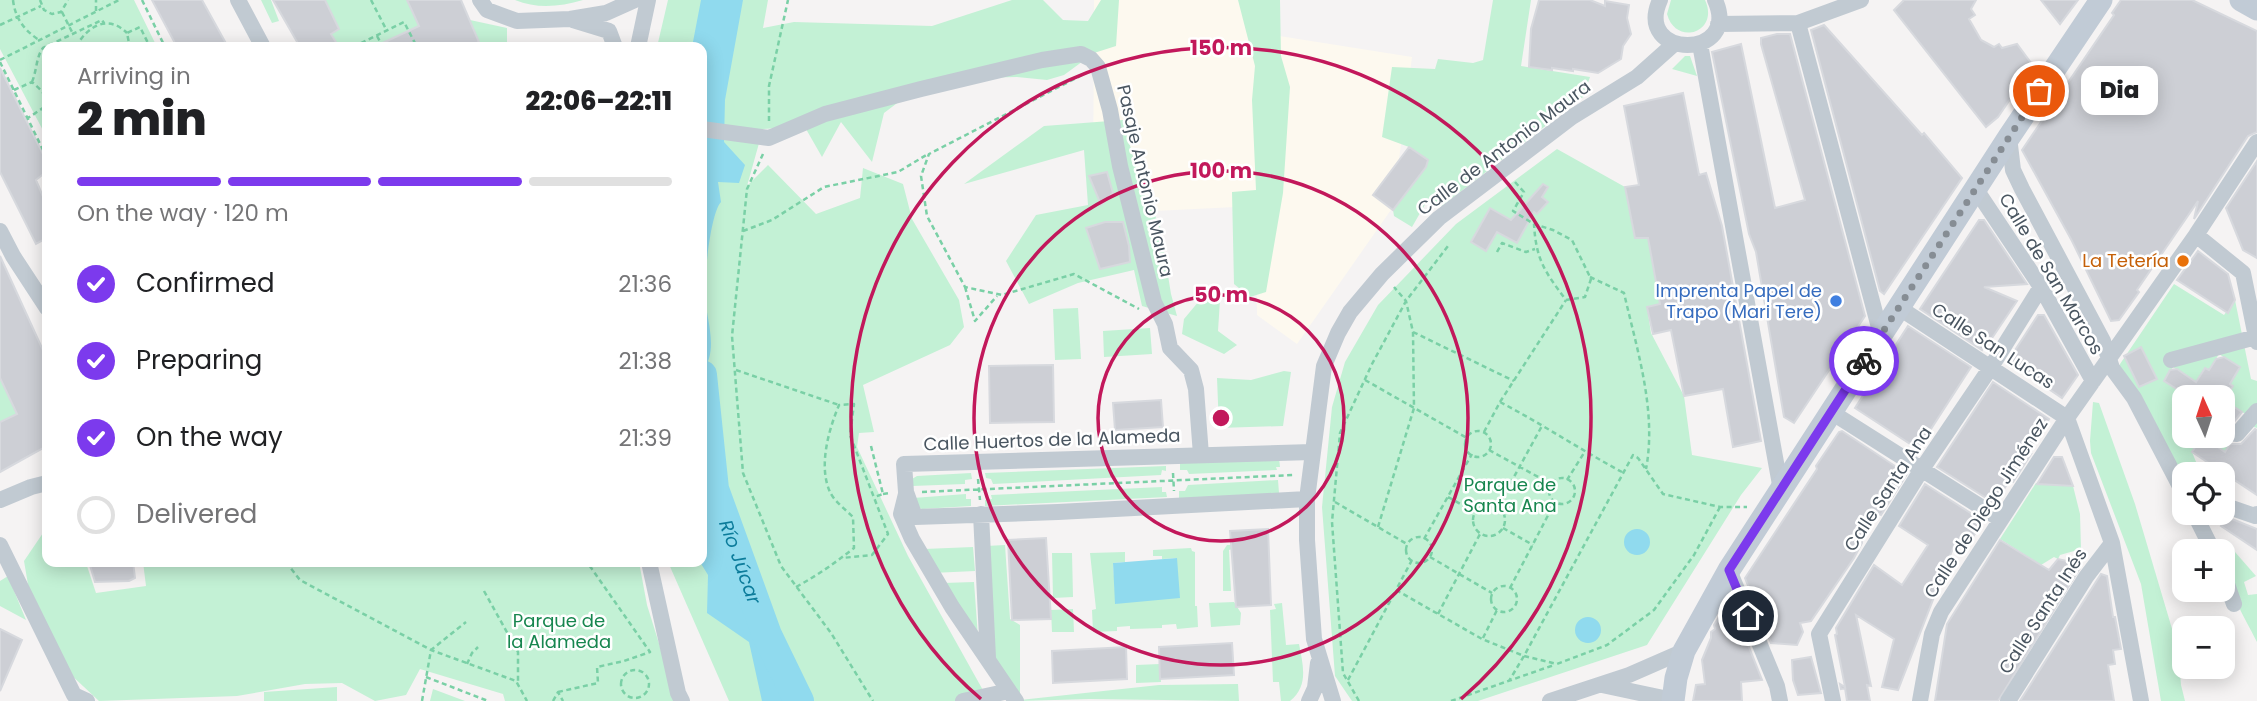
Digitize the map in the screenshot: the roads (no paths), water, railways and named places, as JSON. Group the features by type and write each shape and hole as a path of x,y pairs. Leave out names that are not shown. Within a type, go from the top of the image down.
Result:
{"main road":[{"path":"1673,700 1684,651 1729,570 1975,187 2101,0"},
{"path":"2241,0 2257,9"}],"street":[{"path":"238,0 260,42"},
{"path":"480,0 487,10 517,21 570,19 606,13 635,0"},
{"path":"639,42 648,0"},
{"path":"1647,0 1661,31 1674,44 1687,47 1708,39 1718,24 1719,11 1715,0"},
{"path":"1656,20 1660,0"},
{"path":"1718,24 1798,23 1861,0"},
{"path":"570,19 609,31 613,42"},
{"path":"1798,23 1881,335"},
{"name":"Calle de Antonio Maura","path":"1333,701 1319,657 1311,614 1307,499 1324,366 1350,312 1382,274 1439,218 1572,117 1637,77 1674,44"},
{"path":"1700,44 1781,490"},
{"name":"Pasaje Antonio Maura","path":"707,130 769,138 825,114 1042,60 1081,54 1091,59 1098,67 1110,110 1120,166 1154,302 1165,324 1170,348 1191,370 1196,390 1201,455"},
{"path":"2009,137 2013,170 2103,341 2112,368 2134,398 2172,471"},
{"path":"2171,360 2256,339 2243,273 2196,235 2257,142"},
{"name":"Calle de San Marcos","path":"1975,187 2041,287 2093,381"},
{"path":"0,231 42,301"},
{"name":"Calle de Diego Jiménez","path":"1920,701 1932,634 1941,612 2108,357 2196,235"},
{"name":"Calle Santa Ana","path":"1833,701 1819,634 1922,469 2041,287"},
{"name":"Calle San Lucas","path":"1898,307 2067,418"},
{"path":"2235,434 2257,411"},
{"path":"1831,412 2000,519"},
{"path":"2067,418 2112,543 2141,701"},
{"name":"Calle Huertos de la Alameda","path":"906,492 904,464 1312,452"},
{"path":"0,500 42,484"},
{"path":"906,492 915,517 1307,499"},
{"path":"906,492 901,514 912,538 953,607 1012,696 963,701"},
{"path":"2235,509 2255,516 2257,514"},
{"path":"981,514 988,658"},
{"name":"Calle Santa Inés","path":"2008,701 2086,578 2112,543"},
{"path":"0,545 5,570 74,695 87,701"},
{"path":"650,567 682,701"},
{"path":"1729,570 1777,686 1780,701"},
{"path":"1550,701 1629,675 1684,651"},
{"name":"Calle de Antonio Maura","path":"1309,701 1315,688 1319,657"},
{"path":"1600,684 1622,695 1673,700"}],"water":[{"path":"701,0 743,0 725,100 724,142 745,165 739,183 718,182 721,202 711,233 707,263 707,42 693,42"},
{"path":"707,312 711,346 707,363"},
{"path":"707,429 716,441 725,477 726,512 718,518 742,546 757,580 743,591 768,605 802,681 791,679 786,694 802,701 762,701 749,642 707,613 708,575 703,567 707,567"},
{"path":"1637,529 1646,533 1650,542 1646,551 1637,555 1628,551 1624,542 1628,533"},
{"path":"1177,558 1180,598 1115,604 1113,563"},
{"path":"1588,617 1597,621 1601,630 1597,639 1588,643 1579,639 1575,630 1579,621"}],"waterway":[{"name":"Río Júcar","path":"707,422 714,489 767,635 799,701"}],"place":[{"name":"Dia","path":"2039,91"},
{"name":"La Tetería","path":"2183,261"},
{"name":"Imprenta Papel de Trapo (Mari Tere)","path":"1836,301"}],"park label":[{"name":"Parque de Santa Ana","path":"1510,495"},
{"name":"Parque de la Alameda","path":"559,631"}]}
